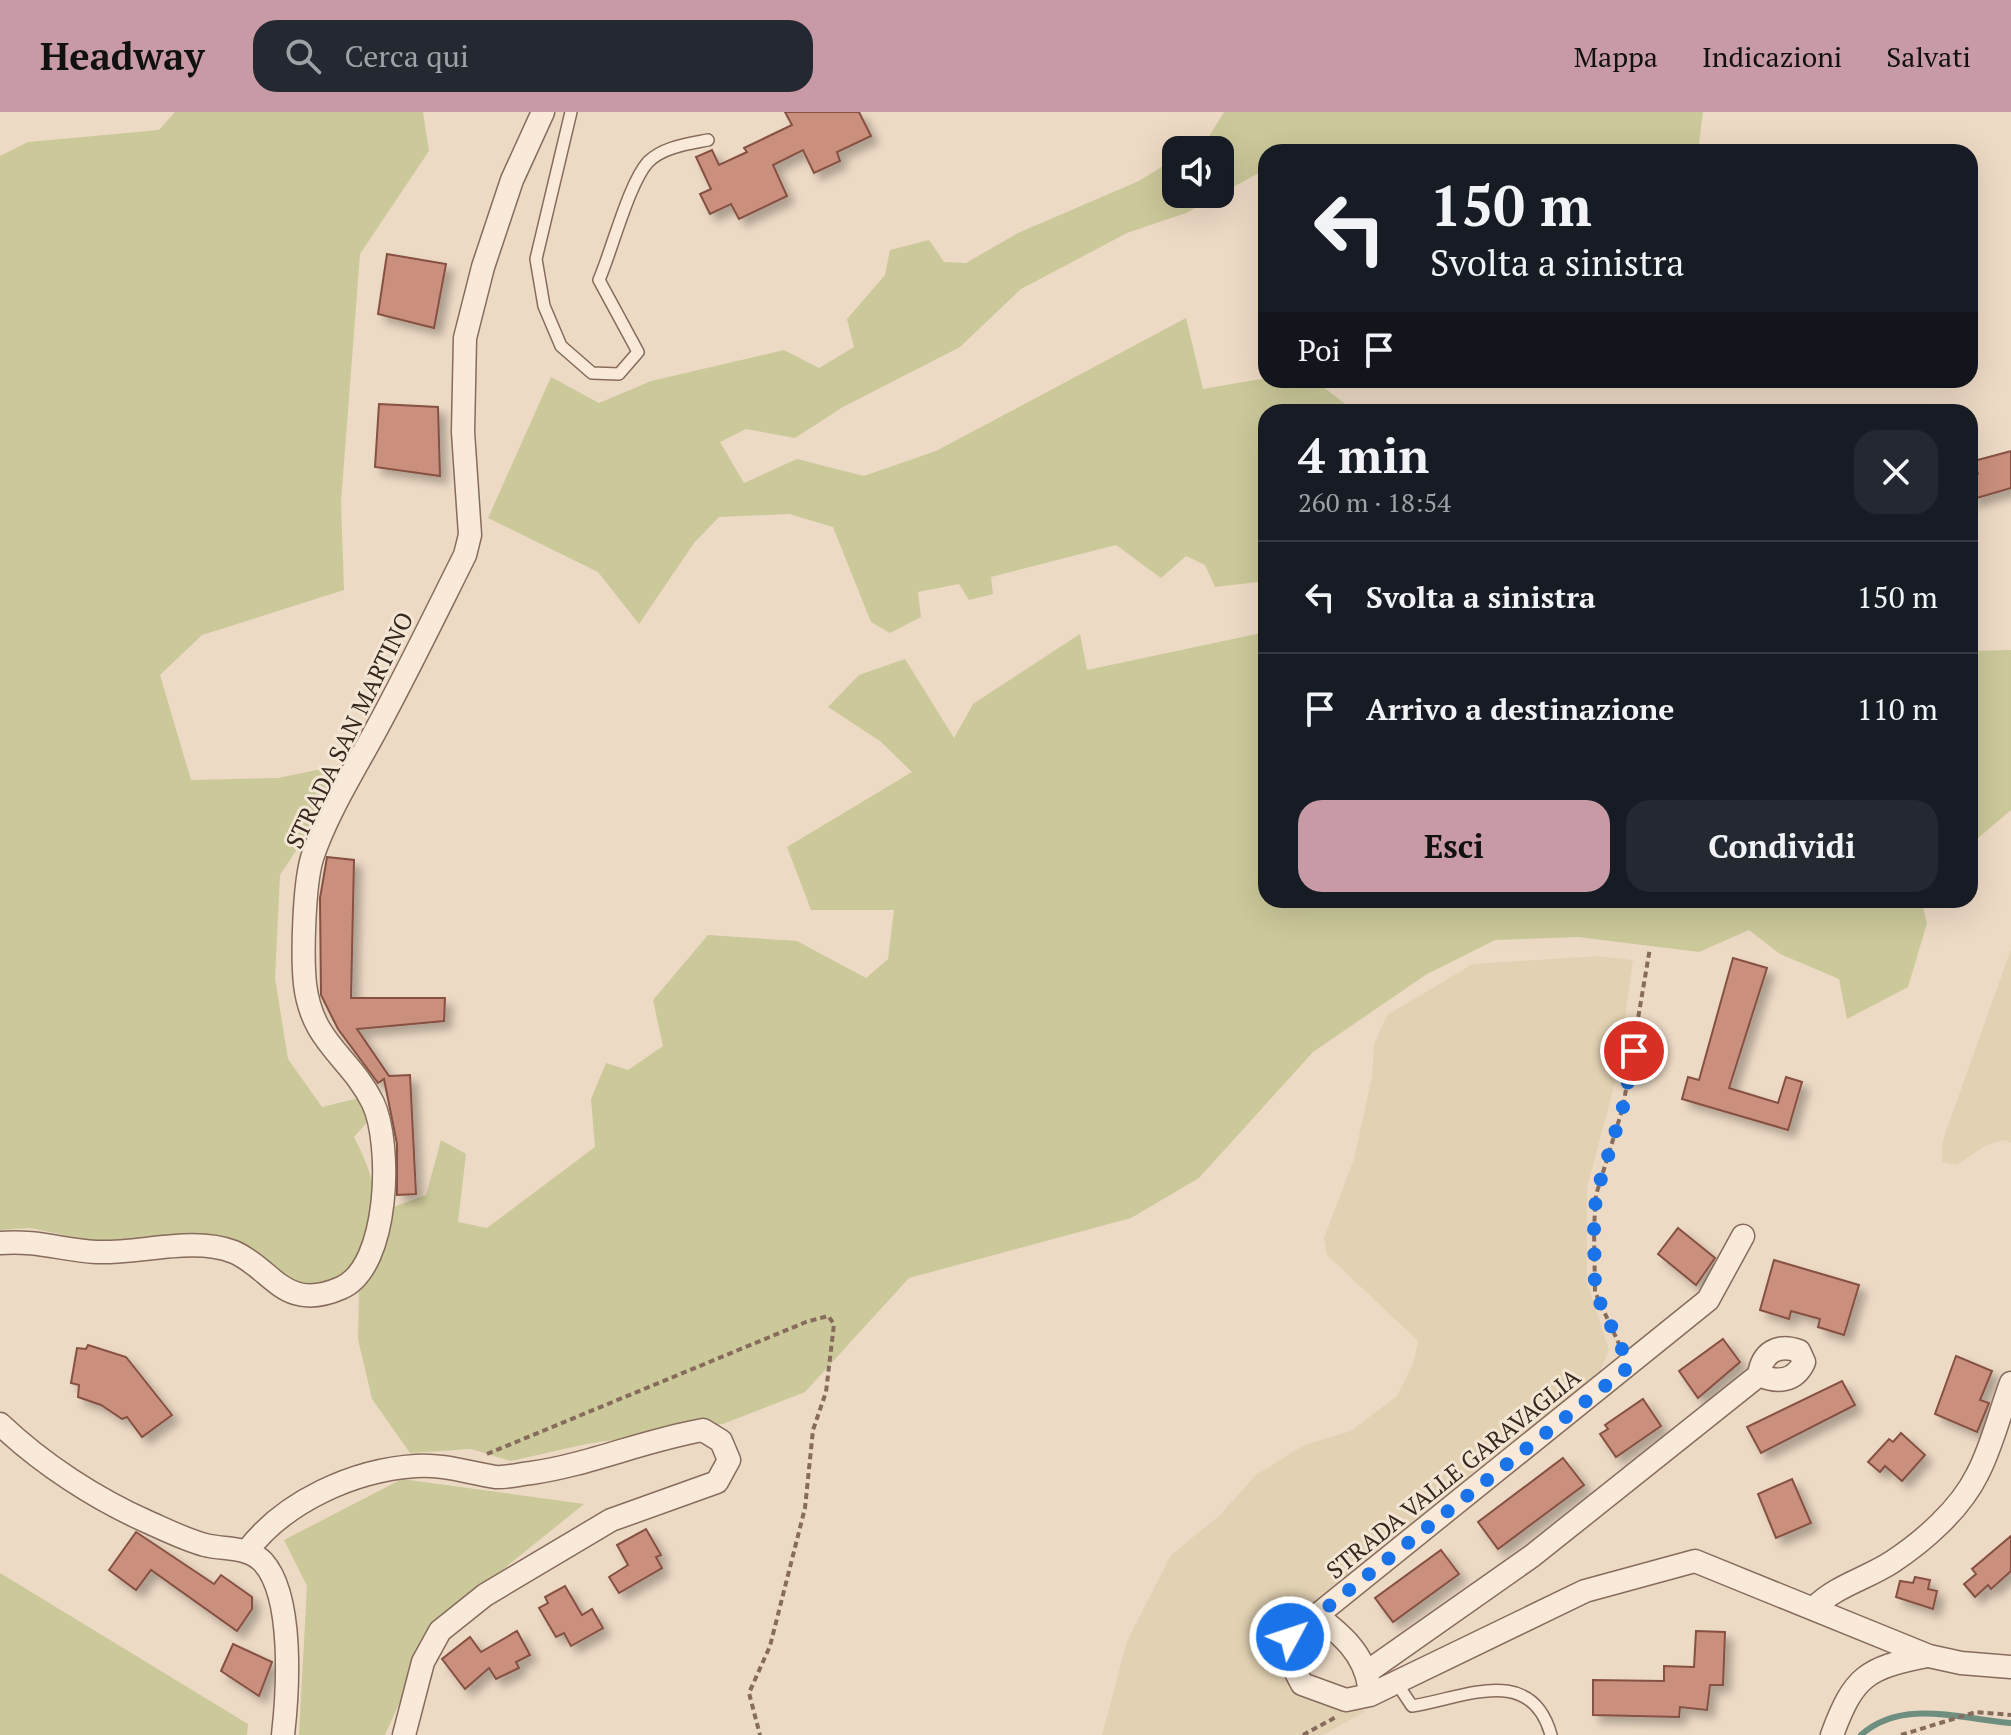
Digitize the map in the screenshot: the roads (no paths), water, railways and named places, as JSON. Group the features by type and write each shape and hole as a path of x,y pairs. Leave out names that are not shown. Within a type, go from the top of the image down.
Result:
{"street":[{"name":"STRADA SAN MARTINO","path":"0,1243 49,1243 92,1252 213,1247 236,1253 286,1290 305,1295 343,1288 369,1257 381,1223 382,1140 373,1104 323,1039 312,1015 305,983 307,878 313,855 354,771 465,555 470,535 463,432 465,338 483,267 507,194 543,112"},
{"name":"STRADA VALLE GARAVAGLIA","path":"1743,1236 1708,1300 1630,1366 1290,1637 1290,1661 1302,1684 1346,1700 1370,1695 1585,1591 1695,1561 1929,1656 1961,1663 2011,1667"},
{"path":"1367,1672 1532,1556 1759,1375"},
{"path":"1814,1608 1830,1592 1890,1563 1923,1538 1954,1507 1977,1475 2011,1383"},
{"path":"0,1424 79,1485 145,1520 205,1545 247,1551 270,1571 285,1626 283,1735"},
{"path":"247,1551 265,1527 282,1514 317,1494 364,1477 417,1466 499,1477 537,1472 703,1430 721,1441 729,1460 717,1482 611,1520 485,1595 440,1631 423,1662 404,1735"},
{"path":"1316,1615 1347,1638 1367,1672 1370,1695"},
{"name":"STRADA VALLE GARAVAGLIA","path":"1832,1735 1847,1696 1881,1665 1929,1656"}],"lane":[{"path":"571,112 536,259 544,306 561,346 592,373 619,374 638,352 599,280 634,189 648,162 668,149 708,140"},
{"path":"1396,1682 1412,1706 1498,1687 1514,1691 1534,1706 1551,1735"}],"waterway":[{"path":"1861,1735 1877,1724 1913,1714 1952,1715 2011,1723"}]}
